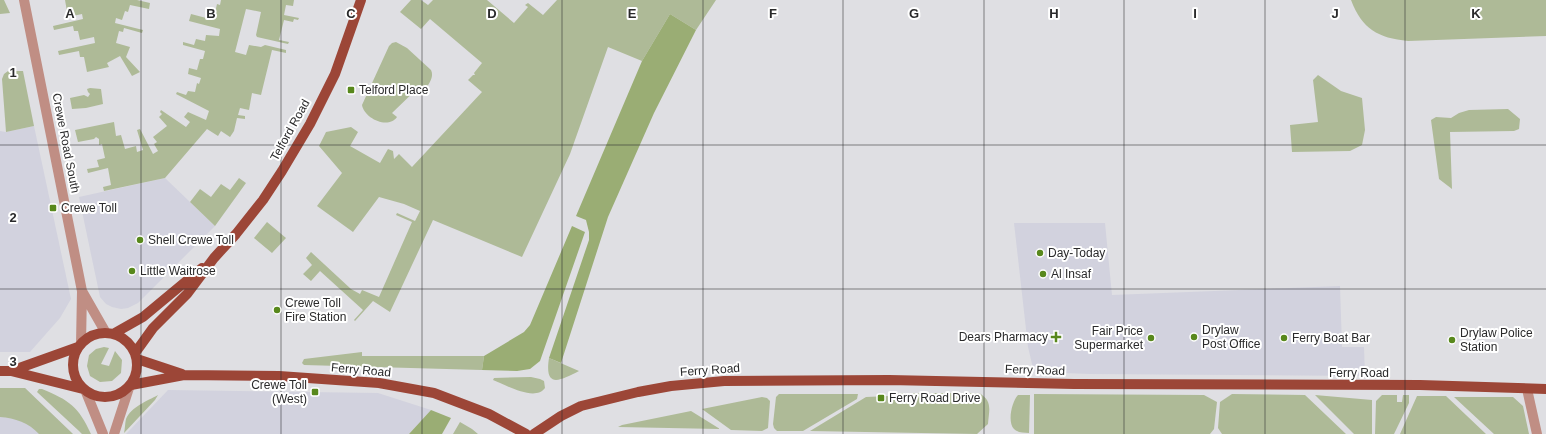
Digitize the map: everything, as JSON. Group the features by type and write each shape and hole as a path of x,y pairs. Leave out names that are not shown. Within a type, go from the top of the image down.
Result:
{"main road":[{"name":"Telford Road","path":"136,356 153,328 187,294 214,258 236,234 263,200 310,124 335,74 361,0"},
{"name":"Telford Road","path":"109,333 143,317 214,258"},
{"path":"0,370 10,371 85,391 101,398 108,398 123,393 130,386 137,372 136,356 126,341 109,333 92,336 80,345 10,371"},
{"path":"80,345 73,361 73,369 74,376 85,391"},
{"name":"Ferry Road","path":"136,356 184,375"},
{"name":"Ferry Road","path":"130,386 184,375 279,376 379,383 434,393 489,414 526,434"},
{"name":"Ferry Road","path":"534,434 561,416 581,406 638,392 671,386 724,380 896,380 1074,384 1420,385 1546,389"}],"street":[{"name":"Crewe Road South","path":"24,0 82,291 80,345"},
{"name":"Crewe Road South","path":"82,291 109,333"},
{"path":"114,434 130,386"},
{"path":"1527,389 1537,434"},
{"path":"85,391 103,434"}],"shaded area":[{"path":"34,126 71,299 60,318 30,352 0,352 0,131 6,132"},
{"path":"165,178 215,226 138,303 128,308 121,309 112,307 106,304 100,297 79,197"},
{"path":"1014,223 1105,223 1112,295 1340,286 1342,347 1364,347 1365,376 1090,374 1036,372 1033,368 1028,347"},
{"path":"0,388 25,388 73,434 0,434"},
{"path":"168,390 378,393 431,410 409,434 126,434"}],"green space":[{"path":"0,0 4,0 10,13 0,14"},
{"path":"65,0 137,0 150,3 149,9 130,5 128,12 125,11 122,20 116,18 115,23 143,30 142,33 124,28 123,32 119,31 116,43 130,47 126,57 140,72 132,76 120,56 107,63 109,67 87,72 84,57 80,57 79,51 59,55 58,51 95,43 94,37 80,40 78,31 74,31 73,26 54,30 53,26 83,19 82,14 68,17"},
{"path":"221,0 294,0 293,6 286,5 284,15 299,18 298,20 294,19 293,22 284,20 279,40 289,42 288,44 257,37 256,35 261,12 246,9 235,52 246,55 249,45 261,47 265,45 286,50 286,53 272,50 261,95 252,93 249,110 240,108 238,115 245,116 245,119 237,118 234,131 230,137 221,131 218,136 207,129 165,178 104,191 103,187 111,185 108,168 88,173 87,169 99,167 97,160 105,158 102,144 99,145 99,139 96,137 94,139 78,142 75,130 114,122 116,136 121,135 125,149 136,146 137,152 143,150 137,130 140,129 153,154 158,151 154,144 157,142 153,137 167,126 159,117 162,114 160,112 161,110 186,127 190,122 184,117 188,112 206,120 209,111 176,94 177,92 186,95 188,91 195,92 197,83 199,84 201,78 188,74 189,68 197,70 200,59 203,59 205,51 183,45 183,42 194,45 196,39 205,41 206,35 219,36 220,29 189,21 191,14 210,19 212,12 215,13 217,4 220,5"},
{"path":"411,0 421,0 428,5 433,0 487,0 514,23 528,7 525,5 528,3 543,15 557,0 716,0 696,30 670,14 642,61 608,47 570,154 522,257 433,220 390,312 373,301 355,321 354,320 363,310 320,271 311,281 303,274 312,265 306,258 311,252 351,289 360,294 362,290 379,297 412,222 396,215 397,213 415,221 420,211 404,204 379,197 353,232 317,206 342,173 319,146 326,132 351,127 358,132 350,146 380,163 388,149 393,151 394,159 399,154 412,167 482,92 468,80 475,75 474,73 482,63 430,19 421,29 400,12"},
{"path":"1351,0 1546,0 1546,36 1408,41 1397,40 1380,34 1366,25 1355,10"},
{"path":"670,14 696,30 654,113 608,217 561,363 549,358 589,240 586,220 576,216 642,61"},
{"path":"396,42 407,48 431,70 432,77 426,88 420,86 392,113 397,117 393,121 377,121 367,114 362,105 389,46"},
{"path":"8,71 23,71 34,126 6,132 2,79 4,74"},
{"path":"1318,75 1341,91 1362,98 1365,130 1362,145 1350,151 1292,152 1290,125 1318,122 1313,80"},
{"path":"87,89 101,89 103,104 86,108 72,109 70,98 84,95 88,97 90,94"},
{"path":"1508,109 1520,119 1519,129 1514,131 1450,132 1452,189 1439,179 1431,120 1436,117 1451,118 1459,113 1469,110"},
{"path":"239,178 246,183 215,226 190,202 200,189 211,197 221,184 230,190"},
{"path":"267,222 286,238 272,253 254,238"},
{"path":"572,226 585,232 540,361 530,369 517,371 482,370 484,356 524,332 530,325"},
{"path":"104,347 109,348 101,364 109,366 115,351 122,360 121,373 112,381 100,382 90,376 87,366 89,355 96,349"},
{"path":"362,352 362,356 484,356 482,370 304,365 302,363 304,359"},
{"path":"549,358 579,371 560,379 552,379 549,375 548,368"},
{"path":"531,377 544,381 545,388 540,392 528,393 493,380 494,378"},
{"path":"0,388 25,388 73,434 39,434 31,427 21,422 0,417"},
{"path":"39,389 59,397 72,406 82,417 91,434 82,434 37,392"},
{"path":"894,393 979,393 986,399 989,406 988,424 977,434 810,431 866,397 889,396"},
{"path":"779,394 858,394 857,399 803,431 777,431 773,424 776,397"},
{"path":"1034,394 1204,395 1217,402 1214,429 1210,434 1034,434"},
{"path":"1232,394 1305,395 1346,434 1222,434 1218,428 1220,402"},
{"path":"158,395 124,433 128,415 140,405"},
{"path":"1018,395 1030,395 1029,433 1017,431 1012,426 1011,412"},
{"path":"1315,395 1372,400 1372,434 1354,434"},
{"path":"1382,395 1397,395 1397,402 1402,402 1403,395 1409,395 1409,403 1394,434 1375,434 1376,401"},
{"path":"1417,396 1446,396 1486,434 1400,434"},
{"path":"762,397 767,398 770,401 768,428 762,431 731,430 702,409"},
{"path":"1454,397 1513,397 1523,406 1529,434 1494,434"},
{"path":"431,410 451,418 442,434 409,434"},
{"path":"691,411 720,429 618,427 622,425"},
{"path":"460,422 472,429 478,434 453,434"}],"place":[{"name":"Telford Place","path":"351,90"},
{"name":"Crewe Toll","path":"53,208"},
{"name":"Shell Crewe Toll","path":"140,240"},
{"name":"Day-Today","path":"1040,253"},
{"name":"Little Waitrose","path":"132,271"},
{"name":"Al Insaf","path":"1043,274"},
{"name":"Crewe Toll Fire Station","path":"277,310"},
{"name":"Dears Pharmacy","path":"1056,337"},
{"name":"Drylaw Post Office","path":"1194,337"},
{"name":"Fair Price Supermarket","path":"1151,338"},
{"name":"Ferry Boat Bar","path":"1284,338"},
{"name":"Drylaw Police Station","path":"1452,340"},
{"name":"Crewe Toll (West)","path":"315,392"},
{"name":"Ferry Road Drive","path":"881,398"}]}
